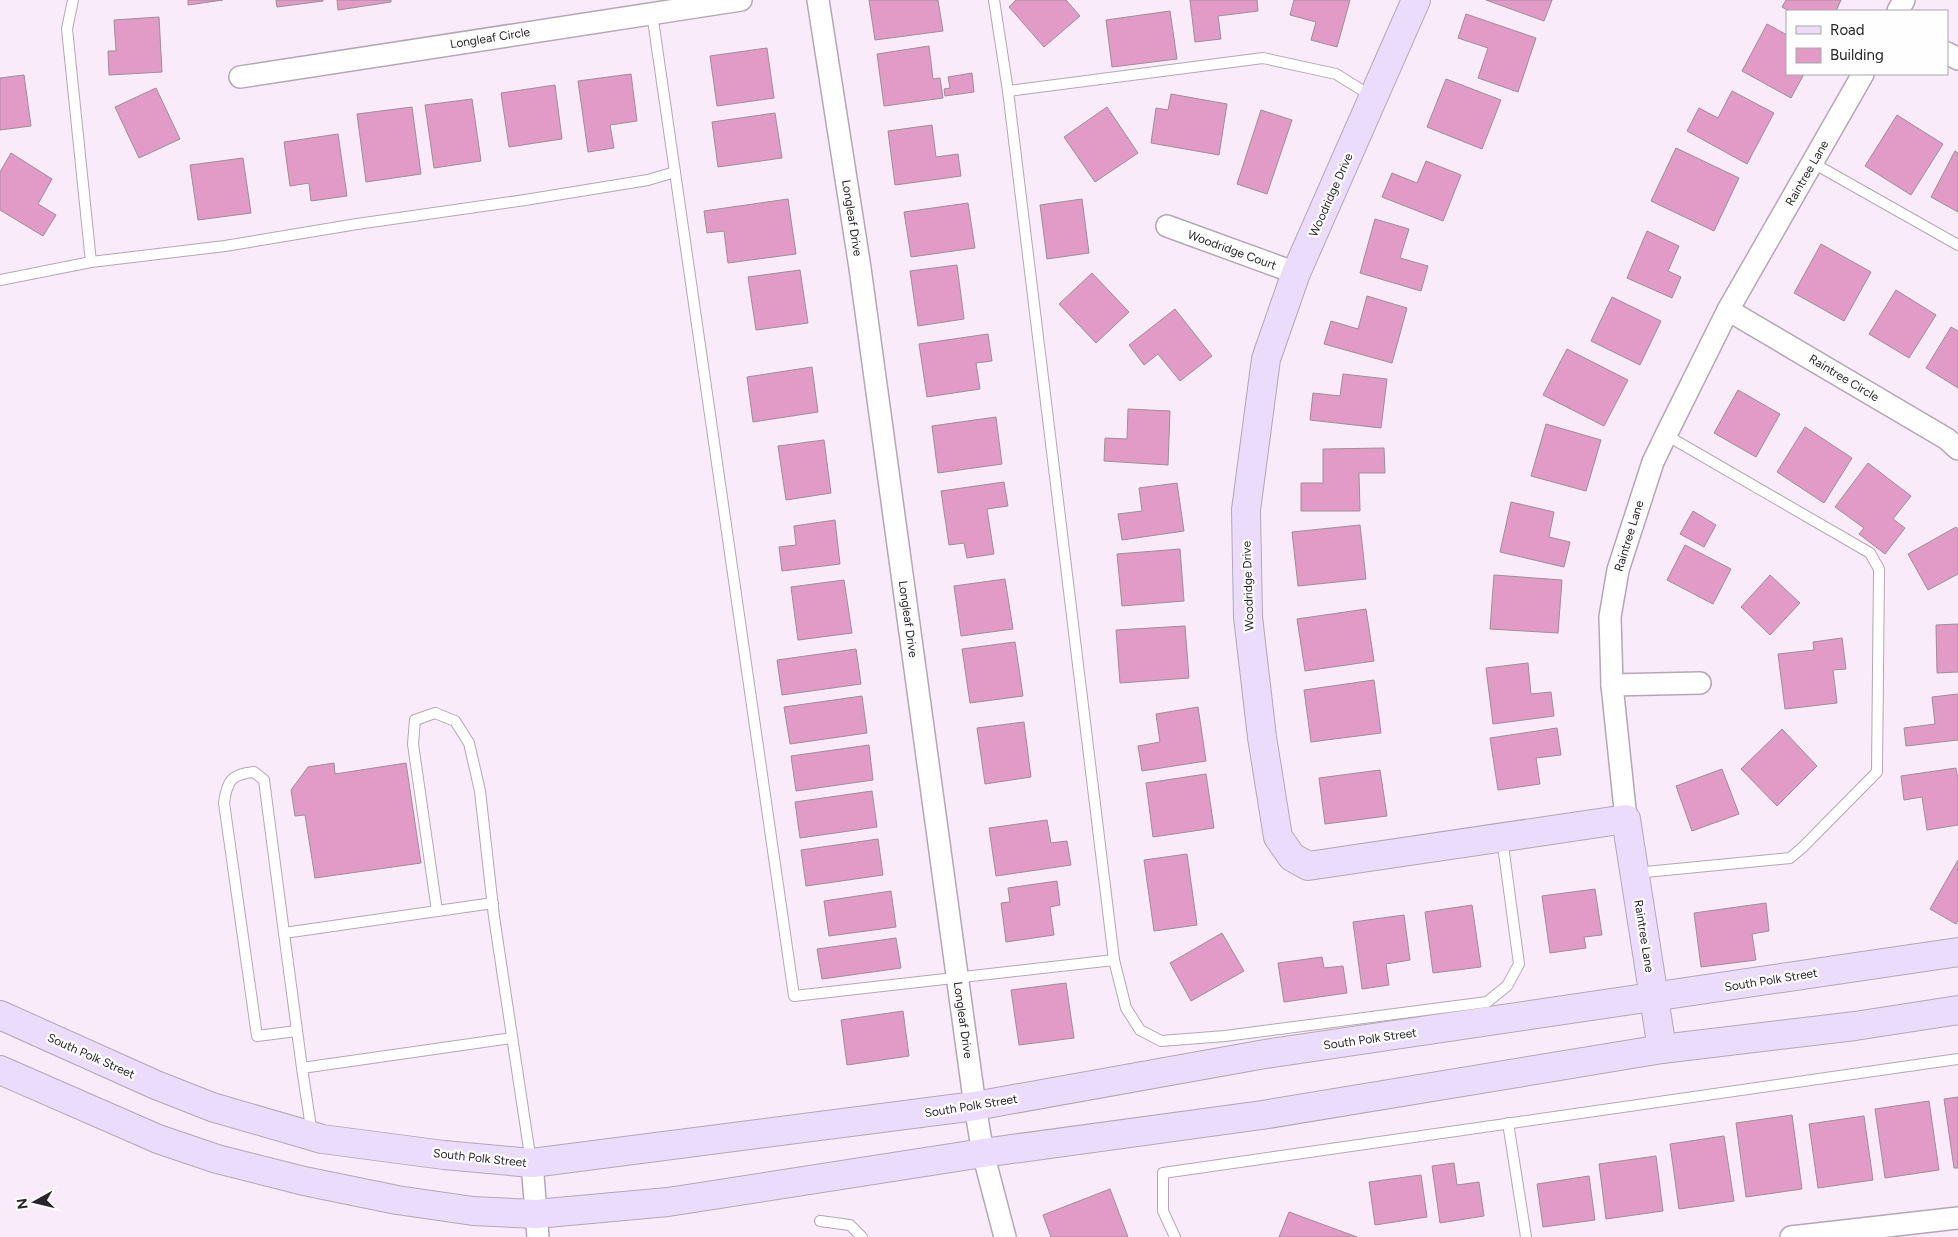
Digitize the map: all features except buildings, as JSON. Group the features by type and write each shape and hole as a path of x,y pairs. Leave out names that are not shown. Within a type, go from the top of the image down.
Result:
{"main road":[{"name":"Woodridge Drive","path":"1416,0 1296,273 1266,359 1246,510 1248,617 1262,737 1278,837 1292,857 1308,866 1626,818"},
{"name":"Raintree Lane","path":"1626,818 1662,1049"},
{"name":"South Polk Street","path":"0,1015 156,1085 212,1107 322,1138 444,1155 532,1163 976,1106 1266,1054 1958,952"},
{"path":"0,1070 158,1139 217,1159 304,1181 397,1200 473,1210 537,1226 668,1202 983,1153 1272,1113 1662,1049 1856,1026 1958,1010"}],"street":[{"name":"Longleaf Circle","path":"240,77 741,0"},
{"name":"Longleaf Drive","path":"818,0 860,268 983,1153 1005,1237"},
{"name":"Raintree Lane","path":"1626,818 1612,685 1610,617 1618,570 1653,462 1666,435 1728,310 1862,75"},
{"name":"Woodridge Court","path":"1167,226 1296,273"},
{"name":"Raintree Circle","path":"1728,310 1947,439 1958,449"},
{"path":"1612,685 1700,683"},
{"path":"532,1163 537,1226"},
{"path":"1791,1237 1958,1218"}],"lane":[{"path":"73,0 67,29 91,262"},
{"path":"994,0 1008,91 1114,960 1126,1008 1140,1030 1161,1041 1225,1036 1487,1002 1507,986 1518,964 1502,837"},
{"path":"652,14 794,996 957,976 1114,960"},
{"path":"1008,91 1263,58 1336,74 1374,97"},
{"path":"1813,163 1958,245"},
{"path":"0,280 91,262 225,246 357,224 525,200 648,180 675,172"},
{"path":"1634,873 1790,858 1804,847 1877,772 1879,569 1870,553 1666,435"},
{"path":"437,911 413,744 415,720 435,713 455,721 470,743 480,791 493,903 532,1163"},
{"path":"297,1032 257,1036 224,803 226,788 231,780 240,774 254,772 264,780 312,1135"},
{"path":"284,933 493,903"},
{"path":"302,1068 512,1038"},
{"path":"1175,1237 1163,1211 1163,1173 1958,1059"},
{"path":"1508,1123 1526,1237"},
{"path":"820,1221 850,1225 862,1237"}]}
